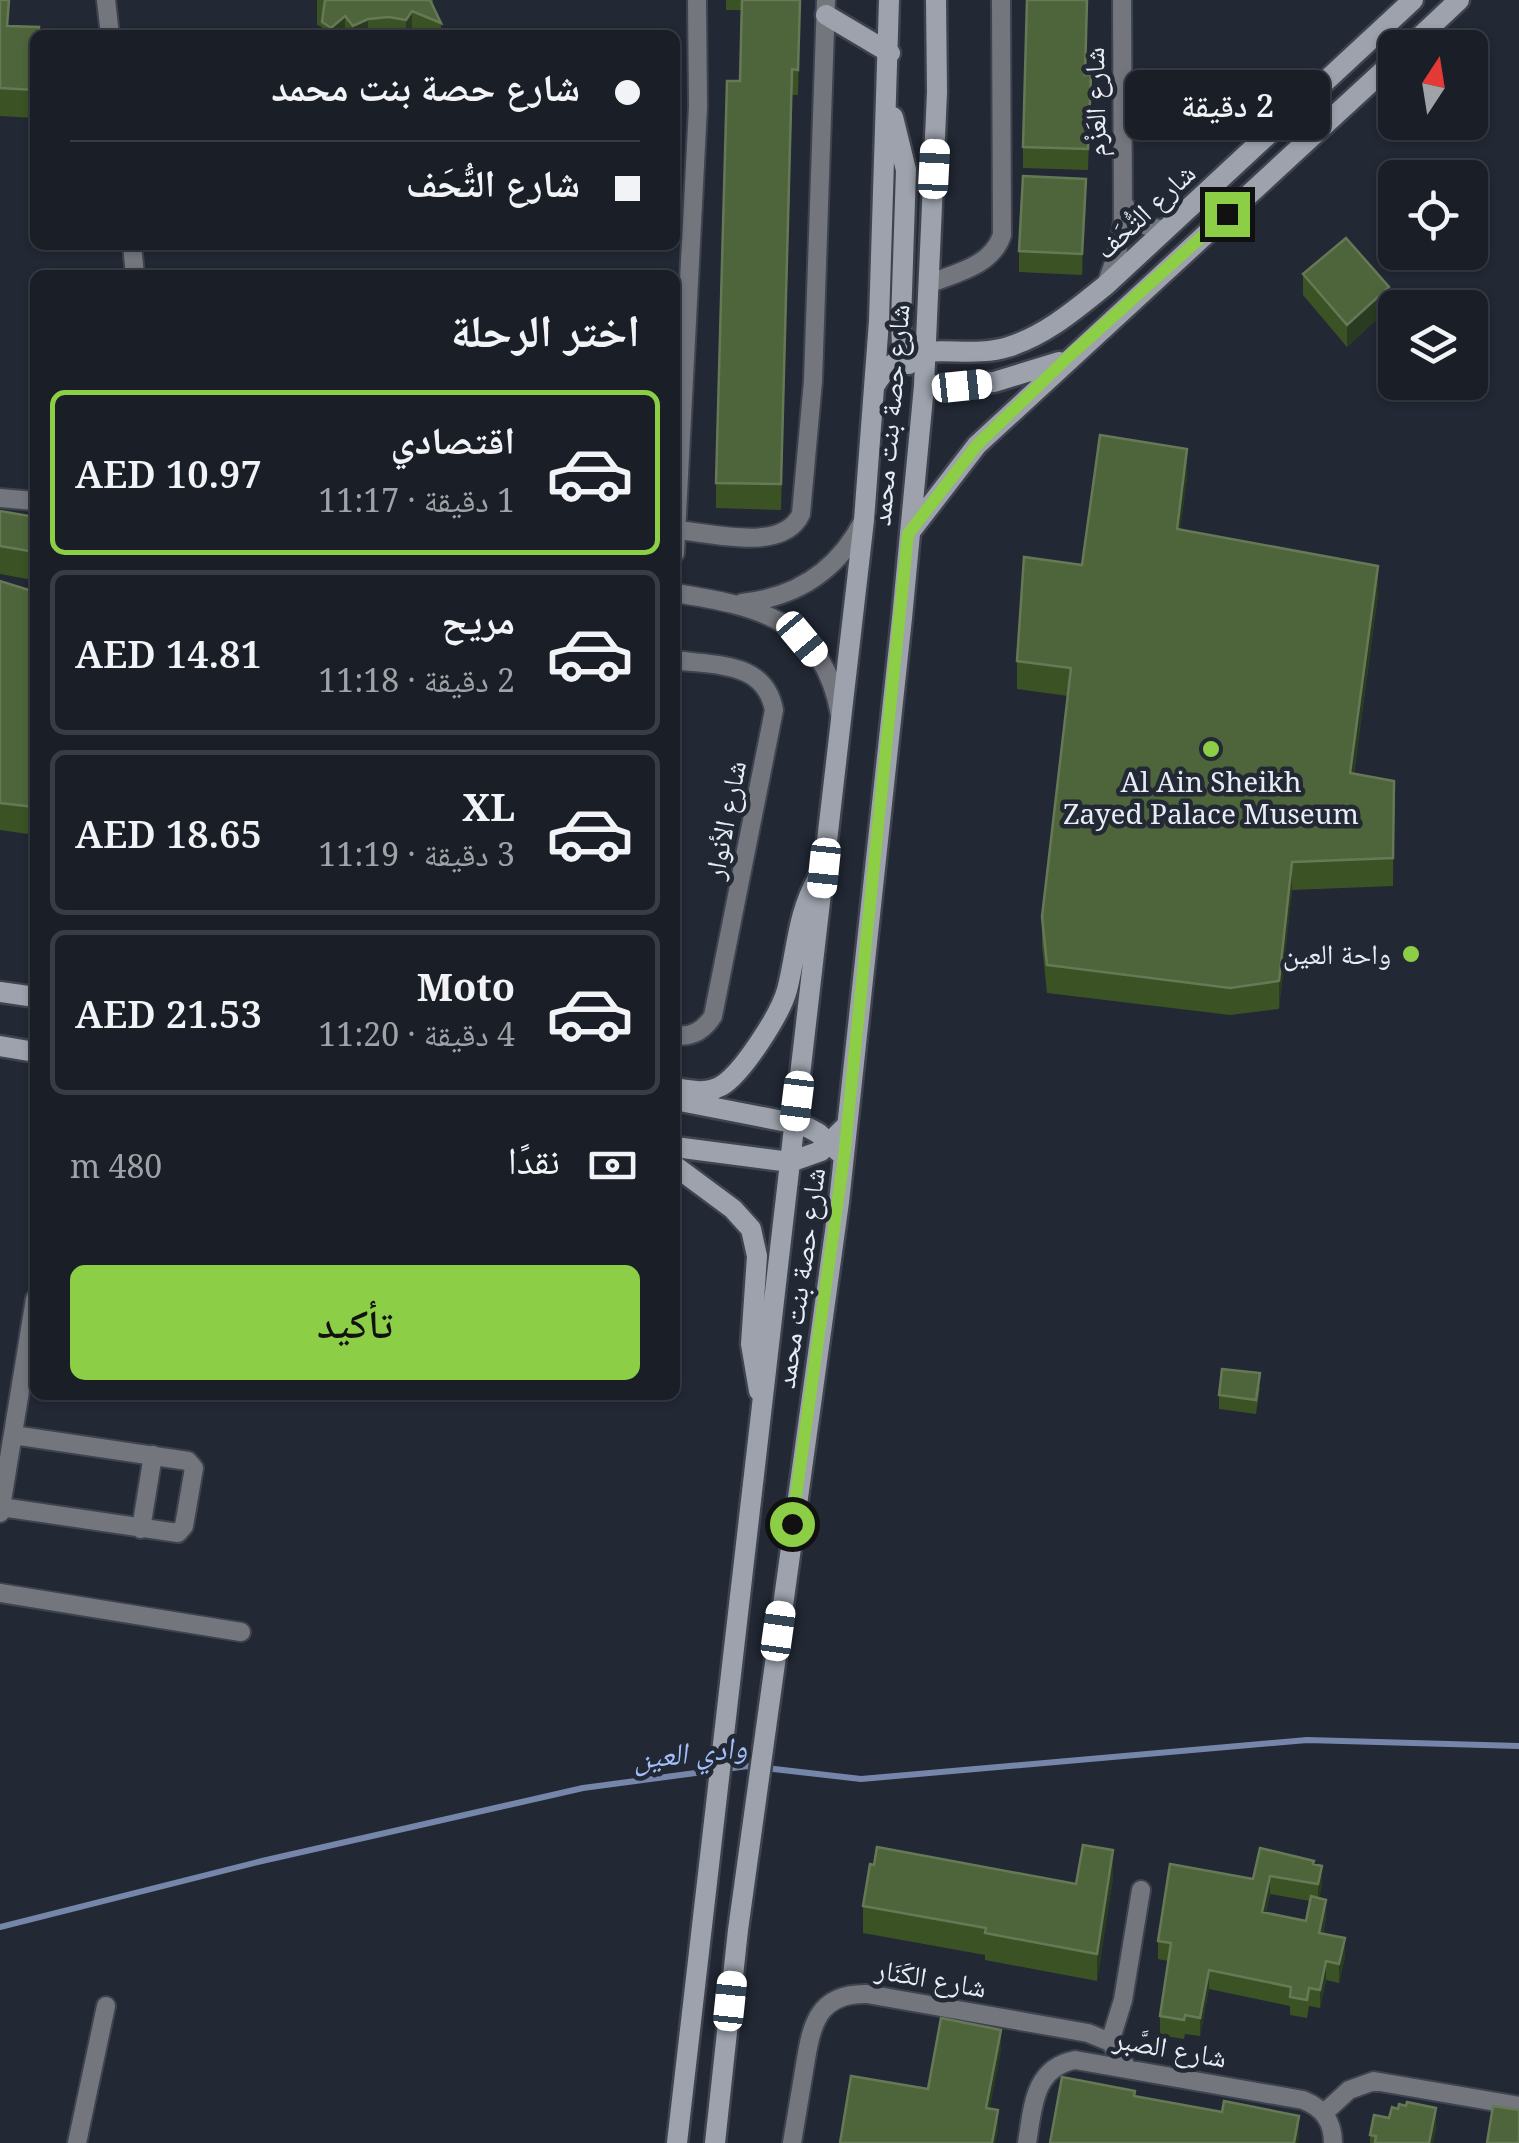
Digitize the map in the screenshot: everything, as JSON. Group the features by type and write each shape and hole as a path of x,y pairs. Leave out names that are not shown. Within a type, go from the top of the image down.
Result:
{"main road":[{"name":"شارع حصة بنت محمد","path":"677,2143 864,520 888,105 889,0"},
{"name":"شارع حصة بنت محمد","path":"715,2143 738,1930 837,1150 848,1124 924,386 915,353 928,284 937,92 936,0"},
{"name":"شارع التُّحَف","path":"915,353 1004,348 1034,337 1066,318 1413,0"},
{"path":"1427,30 1459,0"},
{"path":"826,7 890,53"},
{"name":"شارع التُّحَف","path":"908,534 960,463 1067,358 1378,75"},
{"path":"874,387 887,368 915,353 901,322 906,170 897,126 888,105"},
{"path":"924,386 994,382 1067,358"},
{"path":"680,1089 699,1092 723,1085 772,1022 787,990 803,907 824,868"},
{"path":"0,992 30,996"},
{"path":"0,1046 30,1051"},
{"path":"680,1101 794,1122 810,1128 837,1150"},
{"path":"680,1148 790,1162 837,1150"},
{"path":"680,1170 733,1209 751,1229 757,1256 751,1344 763,1406"}],"street":[{"path":"106,0 109,30"},
{"path":"680,470 698,108 697,0"},
{"path":"928,284 988,258 1002,235 1001,0"},
{"name":"شارع العَزْم","path":"1106,285 1121,237 1124,204 1122,0"},
{"path":"680,530 776,537 792,529 803,504 819,267 826,7"},
{"path":"1124,204 1136,221 1165,230"},
{"path":"0,498 30,501"},
{"path":"740,603 779,596 814,579 843,553 864,520"},
{"path":"680,594 740,603 784,624 818,657 837,700 841,724"},
{"name":"شارع الأنوار","path":"680,661 753,674 770,692 774,710 713,1016 692,1035 680,1035"},
{"path":"12,1435 188,1461 193,1465 181,1532 0,1510 12,1435 30,1329"},
{"path":"141,1528 153,1456"},
{"path":"0,1593 241,1632"},
{"path":"1126,2068 1110,2042 1123,2000 1141,1890"},
{"name":"شارع الكَنَار","path":"792,2143 813,2024 824,2008 843,1996 867,1994 1088,2033 1110,2042"},
{"path":"77,2143 106,2006"},
{"name":"شارع الصَّبر","path":"1027,2143 1037,2088 1055,2066 1085,2060 1303,2100 1324,2113"},
{"path":"1333,2143 1332,2129 1324,2113 1349,2090 1374,2081 1519,2106"}],"building":[{"path":"0,0 9,0 7,26 39,30 30,30 30,90 0,88"},
{"path":"325,0 430,0 441,23 412,11 406,20 368,19 353,26 345,16 331,28 322,22"},
{"path":"742,0 800,0 798,70 792,69 781,484 716,483 727,81 740,81"},
{"path":"1027,0 1087,0 1085,75 1091,75 1088,149 1023,147"},
{"path":"1023,176 1086,179 1082,254 1019,251"},
{"path":"1346,238 1389,287 1378,290 1378,297 1347,325 1303,274"},
{"name":"Al Ain Sheikh Zayed Palace Museum","path":"1100,435 1187,449 1177,529 1378,566 1350,773 1394,781 1393,858 1292,862 1279,981 1230,988 1047,965 1042,917 1071,668 1017,661 1024,557 1082,565"},
{"path":"0,511 30,516 30,551 0,546"},
{"path":"0,581 30,590 30,806 0,803"},
{"path":"1222,1369 1260,1373 1256,1400 1219,1395"},
{"path":"1083,1845 1113,1850 1097,1954 985,1933 986,1928 863,1906 877,1847 1076,1884"},
{"path":"1260,1848 1322,1866 1318,1884 1270,1876 1262,1912 1306,1921 1311,1896 1326,1900 1319,1933 1345,1938 1339,1964 1326,1961 1320,1990 1309,1988 1307,2000 1290,1997 1291,1987 1209,1970 1200,2018 1160,2016 1171,1943 1158,1941 1170,1864 1253,1879"},
{"path":"941,2018 1001,2030 986,2108 998,2110 992,2143 840,2143 851,2076 928,2089"},
{"path":"1062,2077 1135,2091 1134,2096 1222,2112 1224,2101 1299,2116 1294,2143 1050,2143"},
{"path":"1407,2102 1436,2108 1429,2143 1375,2143 1376,2136 1370,2135 1374,2115 1389,2118 1392,2107 1398,2109 1399,2104 1406,2106"},
{"path":"1493,2106 1519,2110 1519,2143 1487,2143"}],"waterway":[{"name":"وادي العين","path":"0,1927 262,1861 583,1788 748,1766 861,1779 1307,1740 1519,1746"}],"place":[{"name":"Al Ain Sheikh Zayed Palace Museum","path":"1211,749"},
{"name":"واحة العين","path":"1411,954"}],"route":[{"path":"792,1524 844,1157 908,534 977,445 1227,214"}]}
